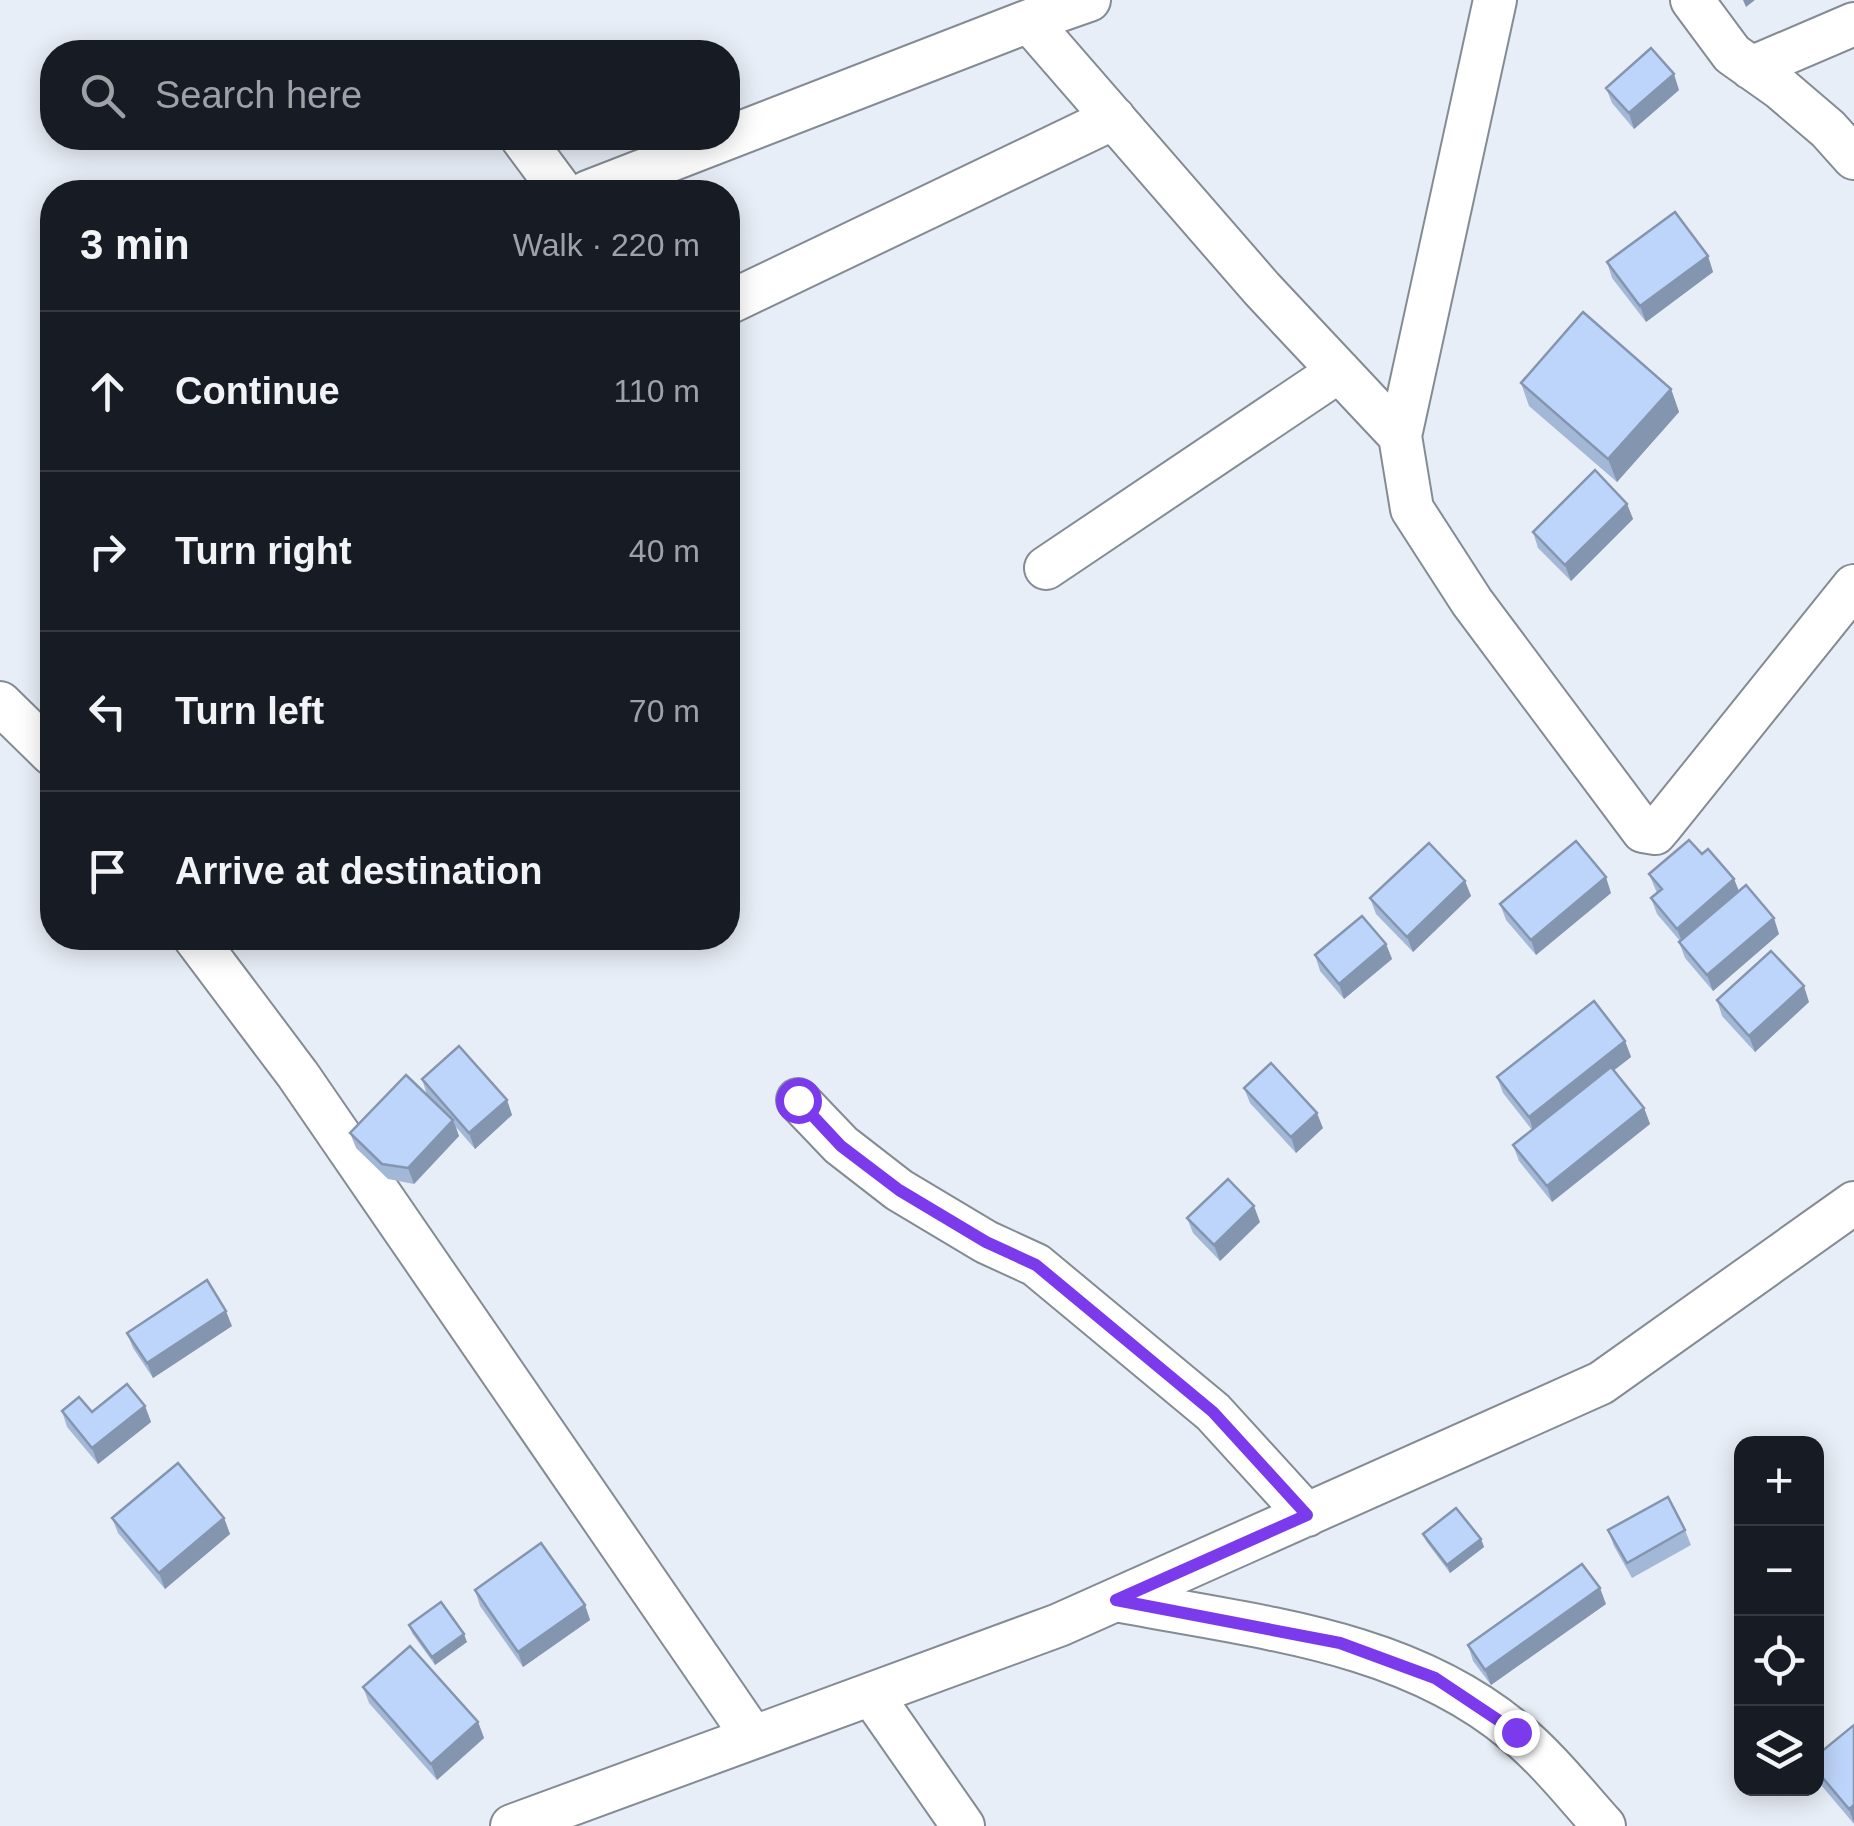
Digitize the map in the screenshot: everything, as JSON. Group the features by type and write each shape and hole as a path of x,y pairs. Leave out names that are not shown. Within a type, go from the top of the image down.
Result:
{"street":[{"path":"740,133 1089,0"},
{"path":"1495,0 1400,436 1412,509 1472,602 1637,824 1649,834 1662,826 1854,586"},
{"path":"1692,0 1732,54 1816,119 1854,158"},
{"path":"1029,21 1262,290 1400,436"},
{"path":"1751,68 1854,24"},
{"path":"740,297 1114,118"},
{"path":"531,150 553,180"},
{"path":"619,180 696,150"},
{"path":"1046,568 1339,371"},
{"path":"0,703 40,742"},
{"path":"204,950 298,1075 753,1738"},
{"path":"798,1100 841,1146 899,1190 986,1242 1036,1265 1213,1412 1307,1515"},
{"path":"512,1826 1059,1626 1600,1383 1854,1203"},
{"path":"1116,1600 1340,1643 1435,1678 1516,1732 1604,1826"},
{"path":"871,1694 963,1826"}],"building":[{"path":"1651,48 1674,74 1629,113 1606,88"},
{"path":"1675,212 1708,256 1640,306 1607,262"},
{"path":"1583,312 1671,389 1608,459 1521,383"},
{"path":"1595,470 1627,504 1565,565 1533,532"},
{"path":"1689,840 1702,854 1708,849 1734,879 1677,929 1651,898 1662,889 1649,874"},
{"path":"1576,841 1606,877 1531,940 1500,904"},
{"path":"1429,843 1465,881 1407,937 1370,898"},
{"path":"1746,885 1774,918 1707,975 1679,942"},
{"path":"1362,916 1386,944 1339,984 1315,955"},
{"path":"1771,951 1804,986 1749,1036 1717,1000"},
{"path":"1594,1001 1625,1041 1529,1117 1497,1077"},
{"path":"459,1046 507,1100 469,1133 422,1079"},
{"path":"1271,1063 1317,1113 1291,1137 1244,1088"},
{"path":"1611,1067 1644,1108 1547,1186 1513,1145"},
{"path":"406,1075 453,1120 408,1168 382,1164 350,1133"},
{"path":"1228,1179 1254,1206 1214,1245 1187,1218"},
{"path":"207,1280 226,1311 147,1363 127,1333"},
{"path":"127,1384 145,1406 92,1448 62,1411 79,1397 92,1412"},
{"path":"178,1463 224,1518 159,1573 112,1518"},
{"path":"1668,1497 1685,1530 1627,1563 1608,1530"},
{"path":"1456,1508 1481,1539 1447,1565 1423,1534"},
{"path":"541,1543 585,1605 518,1652 475,1590"},
{"path":"1582,1564 1600,1588 1485,1670 1468,1645"},
{"path":"441,1602 464,1634 432,1657 409,1625"},
{"path":"410,1646 478,1722 431,1764 363,1687"},
{"path":"1854,1725 1854,1805 1849,1809 1824,1779 1824,1749"}],"route":[{"path":"798,1100 841,1146 899,1190 986,1242 1036,1265 1213,1412 1307,1515 1116,1600 1340,1643 1435,1678 1516,1732"}]}
